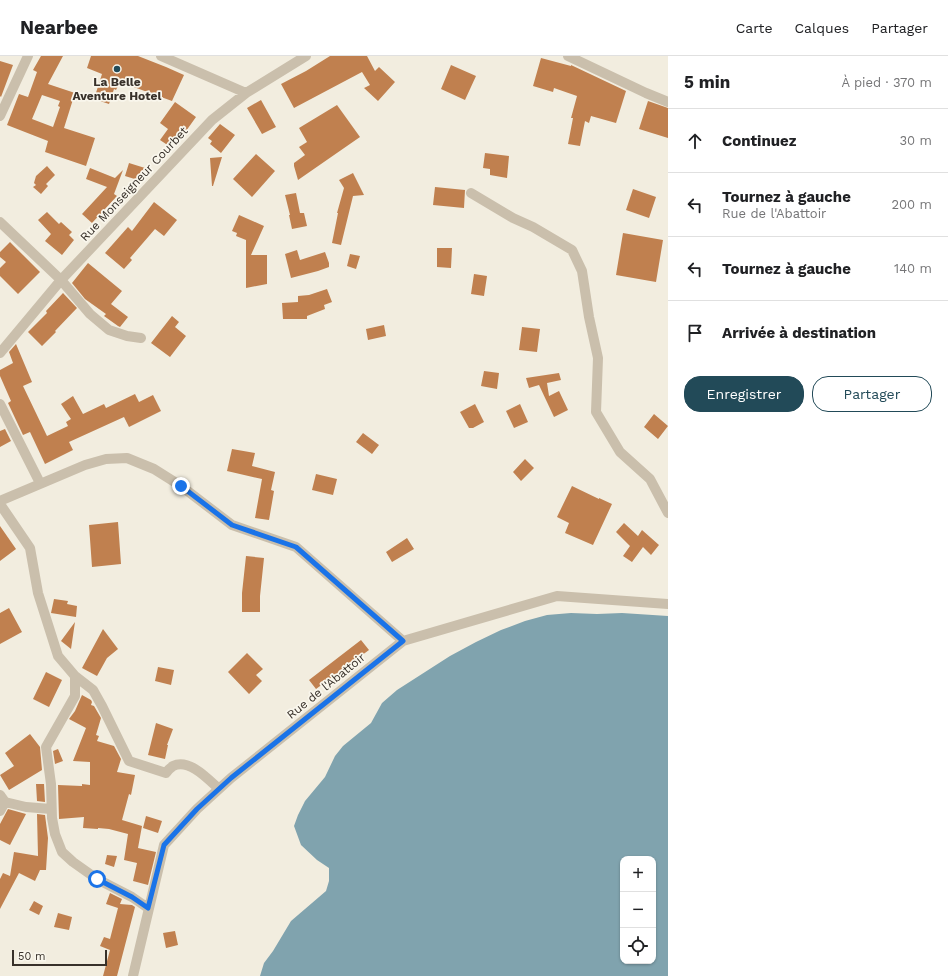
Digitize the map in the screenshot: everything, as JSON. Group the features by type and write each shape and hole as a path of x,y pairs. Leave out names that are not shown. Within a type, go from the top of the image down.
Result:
{"street":[{"path":"0,116 28,56"},
{"path":"161,56 178,59 246,93"},
{"name":"Rue Monseigneur Courbet","path":"0,353 61,280 212,120 246,93 306,56"},
{"path":"568,56 668,102"},
{"path":"471,193 572,250 582,271 588,317 598,358 596,412 620,452 650,479 668,513"},
{"path":"0,222 61,280 90,314 109,330 126,336 141,338"},
{"path":"0,404 40,483"},
{"path":"0,501 85,465 106,459 127,458 154,469 181,486 232,525 296,547 403,641"},
{"path":"0,504 30,548 38,593 58,656 75,676 93,690 130,761 166,772 172,766 181,764 194,768 219,789"},
{"name":"Rue de l'Abattoir","path":"133,976 164,845 197,809 231,778 403,641 557,596 668,604"},
{"path":"75,676 75,696 46,746 51,784 51,809 55,834 62,852 73,862 97,879 132,897 148,908"},
{"path":"2,803 51,809"}],"water":[{"path":"571,613 622,613 668,616 668,976 260,976 264,963 291,921 326,891 329,881 329,868 317,860 301,845 294,826 305,801 325,777 335,756 343,746 371,723 382,703 397,690 450,656 501,630 547,615"}],"building":[{"path":"41,56 63,56 48,84 75,93 64,128 95,138 86,166 45,152 48,141 7,125 19,94 28,97 37,72 33,70","holes":["42,95 60,101 58,106 60,107 53,127 32,119"]},
{"path":"91,56 138,56 184,75 172,101 120,82 116,90 114,89 109,104 94,99 102,74 87,68"},
{"path":"330,56 367,56 375,71 379,67 395,82 378,101 364,88 370,85 362,72 294,108 281,84"},
{"path":"541,58 571,65 626,91 616,123 591,116 589,123 585,121 580,146 568,144 573,118 571,118 577,96 554,88 553,92 533,86"},
{"path":"0,61 13,65 1,97 0,96"},
{"path":"451,65 476,76 465,100 441,89"},
{"path":"261,100 276,127 262,134 247,108"},
{"path":"648,101 668,108 668,138 639,129"},
{"path":"175,102 196,117 181,138 177,135 169,146 160,140 168,129 160,123"},
{"path":"337,105 360,137 298,180 294,163 305,155 299,147 307,142 299,128"},
{"path":"220,124 235,135 221,153 210,144 212,141 208,138"},
{"path":"485,153 509,156 507,178 490,175 490,169 483,168"},
{"path":"256,154 275,171 252,197 233,179"},
{"path":"222,157 213,186 212,186 210,158"},
{"path":"129,163 145,168 141,181 125,176"},
{"path":"47,166 55,175 46,184 48,186 41,194 33,187 36,185 34,183 36,176"},
{"path":"90,168 115,178 123,170 114,194 117,196 92,223 82,214 107,187 86,179"},
{"path":"353,173 364,195 353,196 341,245 332,243 337,213 344,188 339,180"},
{"path":"435,187 465,190 464,208 433,205"},
{"path":"633,189 656,197 649,218 626,210"},
{"path":"296,193 300,213 304,213 307,226 292,229 285,195"},
{"path":"154,202 177,220 164,236 155,229 130,258 132,260 124,269 105,253 128,227 132,231"},
{"path":"47,212 59,224 61,222 72,232 69,235 74,240 62,255 45,241 51,234 38,220"},
{"path":"239,215 264,226 251,255 267,255 267,284 246,288 246,240 236,236 237,233 232,231"},
{"path":"623,233 663,240 656,282 616,275"},
{"path":"10,242 40,272 18,294 0,276 0,268 6,262 0,257 0,252"},
{"path":"437,248 452,248 451,268 437,267"},
{"path":"297,250 300,260 325,252 329,267 291,278 285,254"},
{"path":"350,254 360,256 356,269 347,266"},
{"path":"88,263 122,291 111,304 128,317 120,327 104,316 106,314 85,299 72,283"},
{"path":"474,274 487,276 484,296 471,294"},
{"path":"327,289 332,302 324,305 325,309 307,316 307,319 283,319 282,303 298,302 298,296 309,295"},
{"path":"63,293 77,308 42,346 28,332 47,313 46,311"},
{"path":"172,316 179,322 175,327 186,336 170,357 151,343"},
{"path":"384,325 386,336 368,340 366,329"},
{"path":"522,327 540,329 537,352 519,350"},
{"path":"16,344 32,382 23,386 47,436 68,426 66,422 71,419 61,404 73,396 83,414 104,404 106,408 135,394 139,402 153,395 161,411 129,427 124,417 69,442 73,450 45,464 30,432 23,435 8,403 11,401 0,376 0,370 13,363 9,352"},
{"path":"484,371 499,373 497,389 481,386"},
{"path":"559,373 561,380 547,383 549,396 559,391 568,410 554,417 539,385 529,388 526,378"},
{"path":"475,404 484,422 473,428 469,428 460,412"},
{"path":"520,404 528,422 514,428 506,411"},
{"path":"654,414 668,426 658,439 644,427"},
{"path":"5,429 11,441 0,447 0,431"},
{"path":"363,433 379,445 372,454 356,442"},
{"path":"232,449 255,453 252,466 275,472 271,490 274,491 269,520 255,518 262,479 227,471"},
{"path":"525,459 534,468 521,481 513,472"},
{"path":"316,474 337,479 333,495 312,490"},
{"path":"572,486 612,504 593,545 565,533 569,523 557,517"},
{"path":"118,522 121,564 92,567 89,525"},
{"path":"624,523 638,536 642,530 659,545 651,555 643,547 632,562 623,556 630,546 616,532"},
{"path":"0,526 16,549 0,561"},
{"path":"407,538 414,549 392,562 386,552"},
{"path":"246,556 264,558 260,612 242,612 242,593"},
{"path":"54,599 68,601 67,604 77,606 76,617 51,613"},
{"path":"9,608 22,632 0,644 0,613"},
{"path":"75,622 71,649 61,641"},
{"path":"103,629 118,649 107,658 97,676 82,668"},
{"path":"361,640 369,650 316,689 309,680"},
{"path":"247,653 263,669 256,675 262,681 249,694 228,672"},
{"path":"158,667 174,670 171,685 155,681"},
{"path":"46,672 62,680 49,707 33,699"},
{"path":"82,695 91,700 91,705 94,706 101,718 96,735 99,736 97,741 114,746 121,759 117,772 135,775 131,795 129,794 122,820 142,826 138,848 156,852 148,885 133,881 137,863 124,860 128,834 109,829 83,828 84,817 59,819 58,785 90,785 90,762 73,761 86,728 69,719 75,711"},
{"path":"156,723 173,729 167,745 165,759 148,755"},
{"path":"30,734 40,747 42,770 9,790 0,775 14,766 5,753"},
{"path":"58,749 63,761 55,764 53,751"},
{"path":"36,784 44,784 45,802 37,801"},
{"path":"8,809 26,814 10,845 0,840 0,824"},
{"path":"37,814 45,815 48,838 46,870 40,870 35,881 19,873 0,909 0,879 3,873 10,876 14,852 38,856"},
{"path":"146,816 162,821 158,833 143,828"},
{"path":"107,855 117,856 114,867 105,864"},
{"path":"110,893 122,899 120,904 132,905 135,907 117,976 103,976 110,950 100,946 104,937 110,939 118,908 106,904"},
{"path":"34,901 43,906 39,915 29,910"},
{"path":"58,913 72,917 69,930 54,927"},
{"path":"175,931 178,945 166,948 163,933"}],"place":[{"name":"La Belle Aventure Hotel","path":"117,69"}],"route":[{"path":"97,879 132,897 148,908 164,845 197,809 231,778 403,641 296,547 232,525 181,486"}]}
